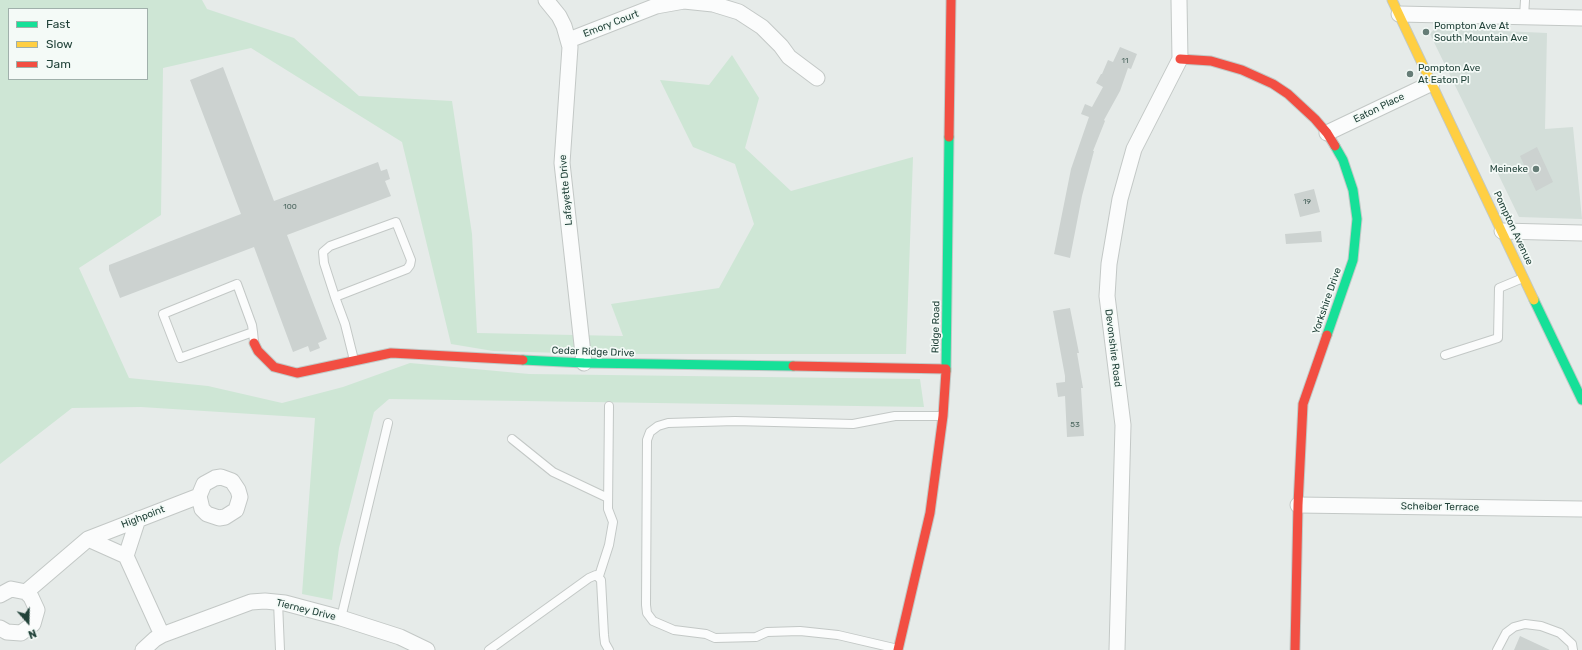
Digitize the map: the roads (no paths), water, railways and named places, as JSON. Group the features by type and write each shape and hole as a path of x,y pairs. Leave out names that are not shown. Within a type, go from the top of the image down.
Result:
{"street":[{"name":"Lafayette Drive","path":"546,0 559,16 569,40 570,58 562,163 584,363"},
{"name":"Ridge Road","path":"898,649 930,513 943,416 946,369 951,0"},
{"path":"1179,0 1180,59"},
{"name":"Pompton Avenue","path":"1392,0 1582,400"},
{"name":"Emory Court","path":"569,40 656,6 684,2 713,4 726,7 751,19 772,36 788,57 817,78"},
{"path":"1399,14 1582,18"},
{"name":"Yorkshire Drive","path":"1180,59 1211,61 1256,76 1272,84 1297,102 1327,133 1336,146 1349,175 1356,205 1357,233 1353,260 1304,404 1298,505 1295,650"},
{"name":"Devonshire Road","path":"1117,650 1123,425 1107,296 1109,264 1120,200 1134,149 1180,59"},
{"name":"Eaton Place","path":"1327,133 1432,83"},
{"path":"1502,231 1582,234"},
{"name":"Cedar Ridge Drive","path":"254,343 258,351 274,367 297,373 391,354 584,363 946,369"},
{"name":"Highpoint","path":"26,592 88,538 199,496"},
{"name":"Scheiber Terrace","path":"1298,505 1582,509"},
{"path":"126,556 138,519"},
{"path":"88,538 126,556 162,634"},
{"path":"0,595 11,589 26,592 31,597 37,610 33,624 28,629 14,634 0,628"},
{"name":"Tierney Drive","path":"143,650 155,638 162,634 251,602 278,602 341,618 408,645 427,650"}],"lane":[{"path":"1524,17 1525,0"},
{"path":"335,297 407,269 411,260 396,222 325,249 323,252 324,263 335,297 348,335 354,361"},
{"path":"1445,355 1498,338 1499,288 1524,277"},
{"path":"253,332 180,358 163,314 237,284 252,325 253,332 254,343"},
{"path":"609,406 608,509 613,522 609,545 599,576 605,643 609,650"},
{"path":"898,649 838,635 800,631 767,632 756,637 715,638 706,634 674,630 653,621 647,613 646,605 647,440 650,432 658,426 668,423 735,421 853,424 895,416 943,416"},
{"path":"341,618 388,423"},
{"path":"512,439 553,472 608,498"},
{"path":"489,650 589,578 596,575 599,576"},
{"path":"278,602 280,650"},
{"path":"1496,650 1506,633 1514,627 1525,624 1541,626 1560,633 1572,644 1573,650"}],"place":[{"name":"Pompton Ave At South Mountain Ave","path":"1426,32"},
{"name":"Pompton Ave At Eaton Pl","path":"1410,74"},
{"name":"Meineke","path":"1536,169"}]}
